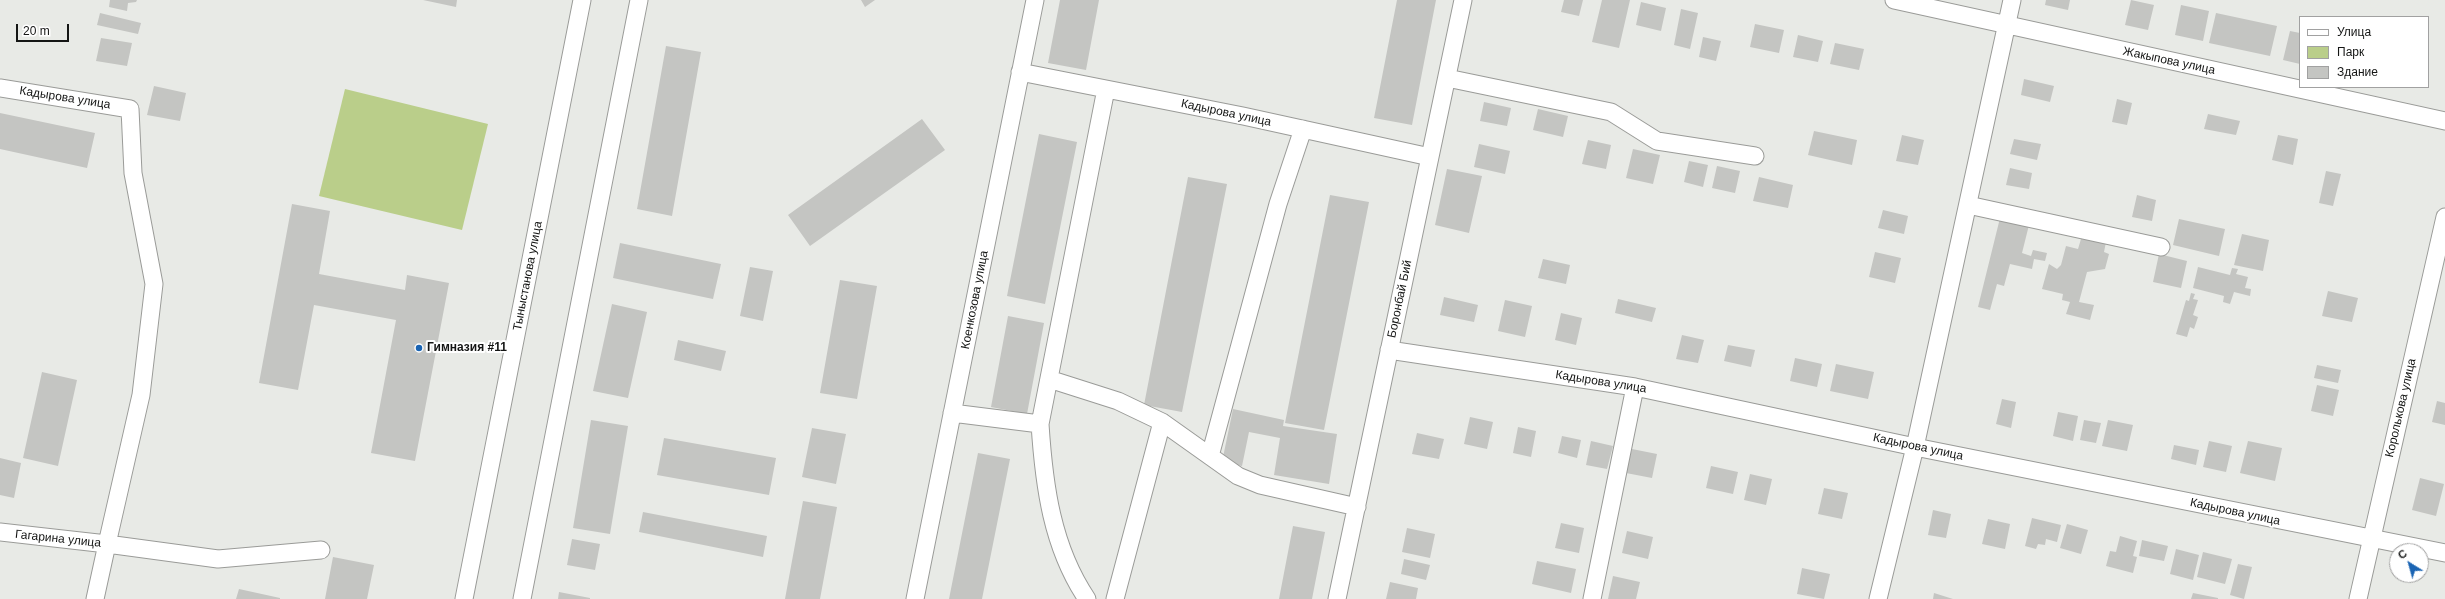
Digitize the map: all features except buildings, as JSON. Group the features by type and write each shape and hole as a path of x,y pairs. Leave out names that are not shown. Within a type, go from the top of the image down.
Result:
{"street":[{"name":"Тыныстанова улица","path":"464,599 582,0"},
{"path":"522,599 639,0"},
{"name":"Коенкозова улица","path":"915,599 1035,0"},
{"name":"Боронбай Бий","path":"1337,599 1463,0"},
{"name":"Жакыпова улица","path":"1894,0 2006,26 2445,121"},
{"path":"1878,599 1915,447 2012,0"},
{"name":"Кадырова улица","path":"1020,72 1303,129 1430,157"},
{"path":"1447,78 1611,112 1657,141 1755,156"},
{"name":"Кадырова улица","path":"0,88 130,109 133,173 154,284 141,395 107,544"},
{"path":"1087,599 1073,578 1055,532 1043,470 1040,424 1106,89"},
{"path":"1210,456 1278,204 1303,129"},
{"path":"1968,204 2161,247"},
{"name":"Королькова улица","path":"2358,599 2445,217"},
{"name":"Кадырова улица","path":"1389,350 1635,387 1915,447 2372,540 2445,553"},
{"path":"1049,379 1118,401 1162,422 1238,476 1260,485 1357,507"},
{"path":"1592,599 1635,387"},
{"path":"952,413 1040,424"},
{"path":"1115,599 1162,422"},
{"name":"Гагарина улица","path":"0,532 107,544 95,599"},
{"path":"107,544 218,558 321,550"}],"green space":[{"path":"345,89 488,124 462,230 319,196"}],"place":[{"name":"Гимназия #11","path":"419,348"}]}
